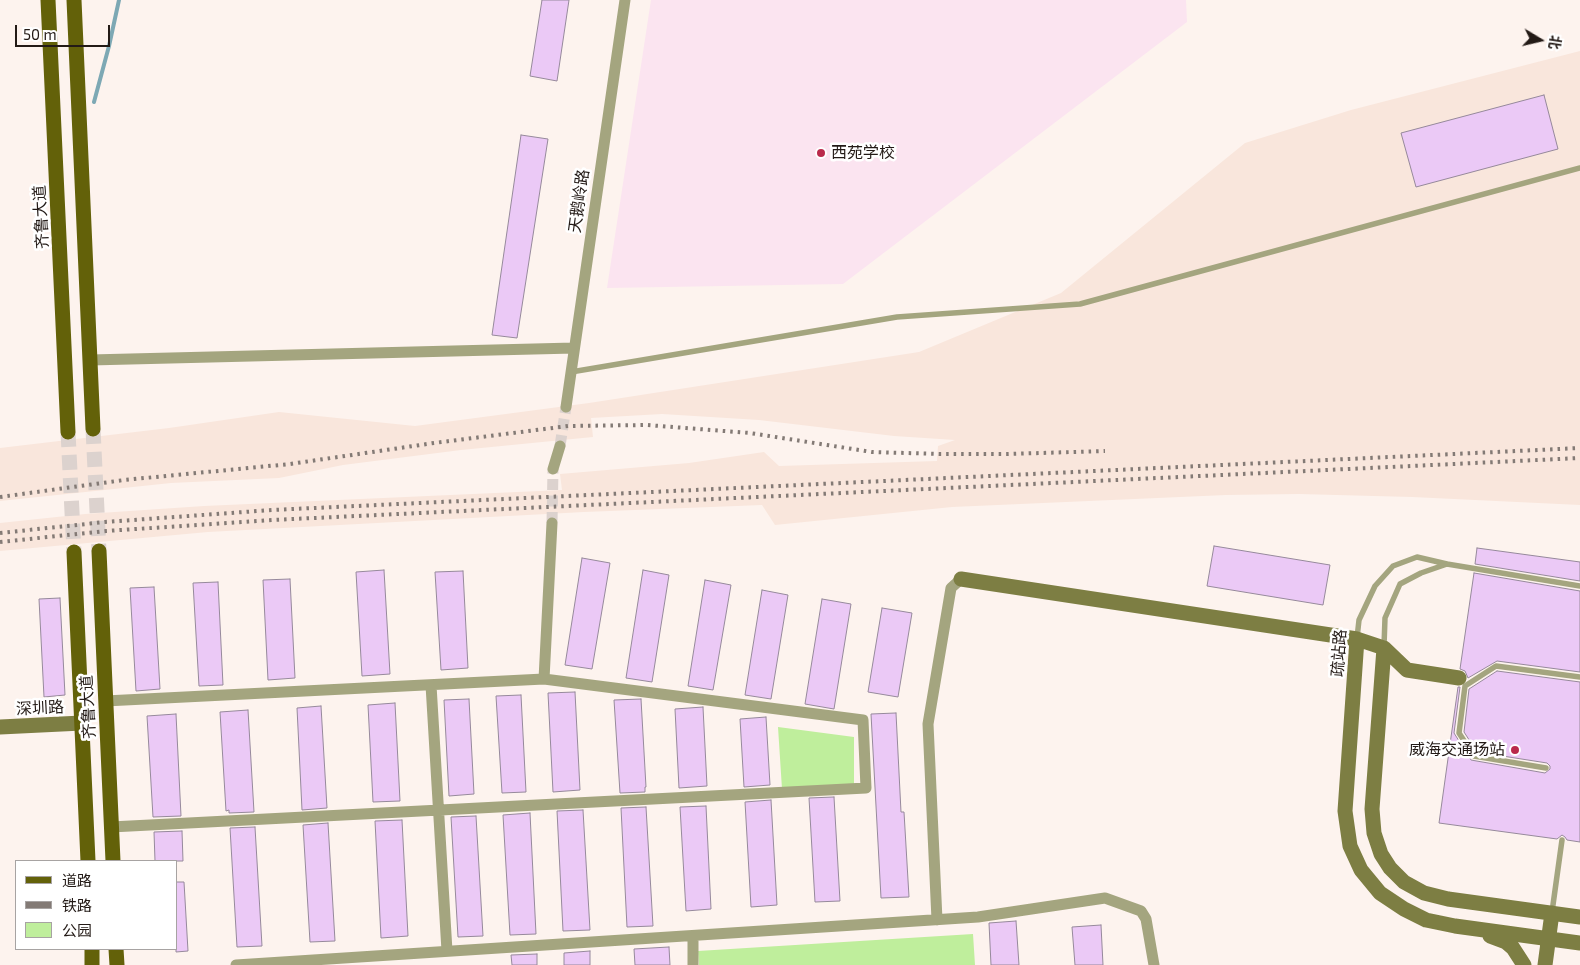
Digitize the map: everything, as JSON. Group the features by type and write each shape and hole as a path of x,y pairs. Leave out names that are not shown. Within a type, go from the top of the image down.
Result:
{"main road":[{"name":"齐鲁大道","path":"48,0 68,432"},
{"path":"74,0 93,429"},
{"name":"齐鲁大道","path":"99,551 112,860"},
{"name":"齐鲁大道","path":"74,552 88,860"},
{"path":"92,950 92,965"},
{"path":"116,950 117,965"}],"street":[{"name":"天鹅岭路","path":"566,407 625,0"},
{"path":"90,360 574,348"},
{"path":"553,469 560,446"},
{"path":"544,679 552,523"},
{"path":"937,920 928,724 951,588 961,579 1357,639 1384,648 1407,670 1459,678"},
{"name":"疏站路","path":"1357,639 1345,811 1350,846 1361,870 1380,893 1404,909 1426,920 1580,943"},
{"path":"1384,648 1372,809 1374,833 1381,854 1390,868 1404,882 1424,893 1448,900 1580,917"},
{"path":"105,701 544,679 863,720 866,788 111,827"},
{"path":"431,685 447,951"},
{"name":"深圳路","path":"0,727 82,723"},
{"path":"236,965 978,917 1105,898 1141,911 1146,919 1154,965"},
{"path":"1545,965 1552,913"},
{"path":"1476,928 1489,936 1506,942 1513,948 1524,965"},
{"path":"693,936 693,965"}],"lane":[{"path":"571,372 897,317 1080,304 1580,168"},
{"name":"疏站路","path":"1357,639 1358,620 1375,586 1393,566 1417,557 1447,564 1580,586"},
{"path":"1384,648 1385,618 1400,584 1421,573 1447,564"},
{"path":"1546,768 1474,756 1459,733 1465,686 1496,666 1580,677"},
{"path":"1552,913 1562,840"}],"shaded area":[{"name":"西苑学校","path":"651,0 1186,0 1187,22 843,284 607,288"},
{"path":"1580,51 1580,505 1412,497 1299,494 1226,495 952,507 775,525 762,505 584,512 208,532 0,551 0,523 85,514 204,506 562,490 560,474 689,463 764,452 779,466 937,461 938,446 955,440 894,436 759,420 662,414 591,418 593,437 461,450 343,465 279,478 171,483 0,501 0,448 169,428 279,412 415,426 589,403 919,352 1061,293 1245,143 1351,110"}],"green space":[{"path":"778,727 854,737 854,785 782,789"},
{"path":"973,934 975,965 699,965 698,951"}],"building":[{"path":"542,0 569,0 557,81 530,76"},
{"path":"1544,95 1558,149 1416,187 1401,133"},
{"path":"521,135 548,139 517,338 492,335"},
{"path":"1214,546 1330,565 1323,605 1207,586"},
{"path":"1477,548 1580,562 1580,581 1475,564"},
{"path":"582,558 610,563 592,669 565,665"},
{"path":"384,570 390,674 362,676 356,572"},
{"path":"643,570 669,575 652,682 626,678"},
{"path":"463,571 468,668 441,670 435,572"},
{"path":"1474,573 1580,591 1580,672 1497,661 1468,678 1465,671 1460,669"},
{"path":"290,579 295,678 268,680 263,580"},
{"path":"705,580 731,585 713,690 688,686"},
{"path":"218,582 223,685 199,686 193,583"},
{"path":"154,587 160,689 136,691 130,588"},
{"path":"762,590 788,595 771,699 745,695"},
{"path":"60,598 65,695 44,697 39,599"},
{"path":"822,599 851,604 834,709 805,704"},
{"path":"882,608 912,613 898,697 868,692"},
{"path":"1497,671 1580,682 1580,842 1567,840 1562,835 1557,839 1439,823 1458,687 1460,687 1454,733 1471,760 1545,773 1550,769 1547,763 1477,752 1464,732 1469,689"},
{"path":"575,692 580,790 553,792 548,693"},
{"path":"521,695 526,792 502,793 496,696"},
{"path":"469,699 474,794 449,796 444,700"},
{"path":"641,699 645,792 620,793 614,700"},
{"path":"395,703 400,801 373,802 368,705"},
{"path":"321,706 327,808 302,810 297,708"},
{"path":"703,707 707,786 679,788 675,709"},
{"path":"248,710 254,812 229,813 229,810 226,811 220,712"},
{"path":"896,713 901,812 904,812 909,897 881,898 871,714"},
{"path":"176,714 181,816 153,817 147,716"},
{"path":"766,717 770,785 744,787 740,719"},
{"path":"834,797 840,901 815,902 809,798"},
{"path":"771,800 777,905 751,907 745,802"},
{"path":"706,806 711,909 686,911 680,807"},
{"path":"646,807 653,926 627,927 621,808"},
{"path":"583,810 590,930 563,931 557,811"},
{"path":"530,813 536,934 510,935 503,815"},
{"path":"476,816 483,936 458,937 451,817"},
{"path":"402,820 408,936 381,938 375,821"},
{"path":"328,823 335,941 310,942 303,825"},
{"path":"255,827 262,946 237,947 230,828"},
{"path":"182,831 183,861 155,860 154,832"},
{"path":"178,882 184,882 188,951 176,952 178,950"},
{"path":"1016,921 1019,965 991,965 989,923"},
{"path":"1101,925 1103,965 1075,965 1072,927"},
{"path":"669,947 670,965 635,965 634,949"},
{"path":"590,951 590,965 564,965 564,953"},
{"path":"537,954 537,965 512,965 511,955"}],"waterway":[{"path":"94,102 119,0"}],"tunnel":[{"path":"560,446 566,407"},
{"path":"93,429 99,551"},
{"path":"68,432 74,552"},
{"path":"552,523 553,469"}],"railway":[{"path":"0,497 124,480 290,464 568,426 647,425 750,433 872,452 1008,454 1105,451"},
{"path":"0,533 105,522 272,510 1580,448"},
{"path":"0,542 106,531 272,520 1580,458"}],"place":[{"name":"西苑学校","path":"821,153"},
{"name":"威海交通场站","path":"1515,750"}]}
